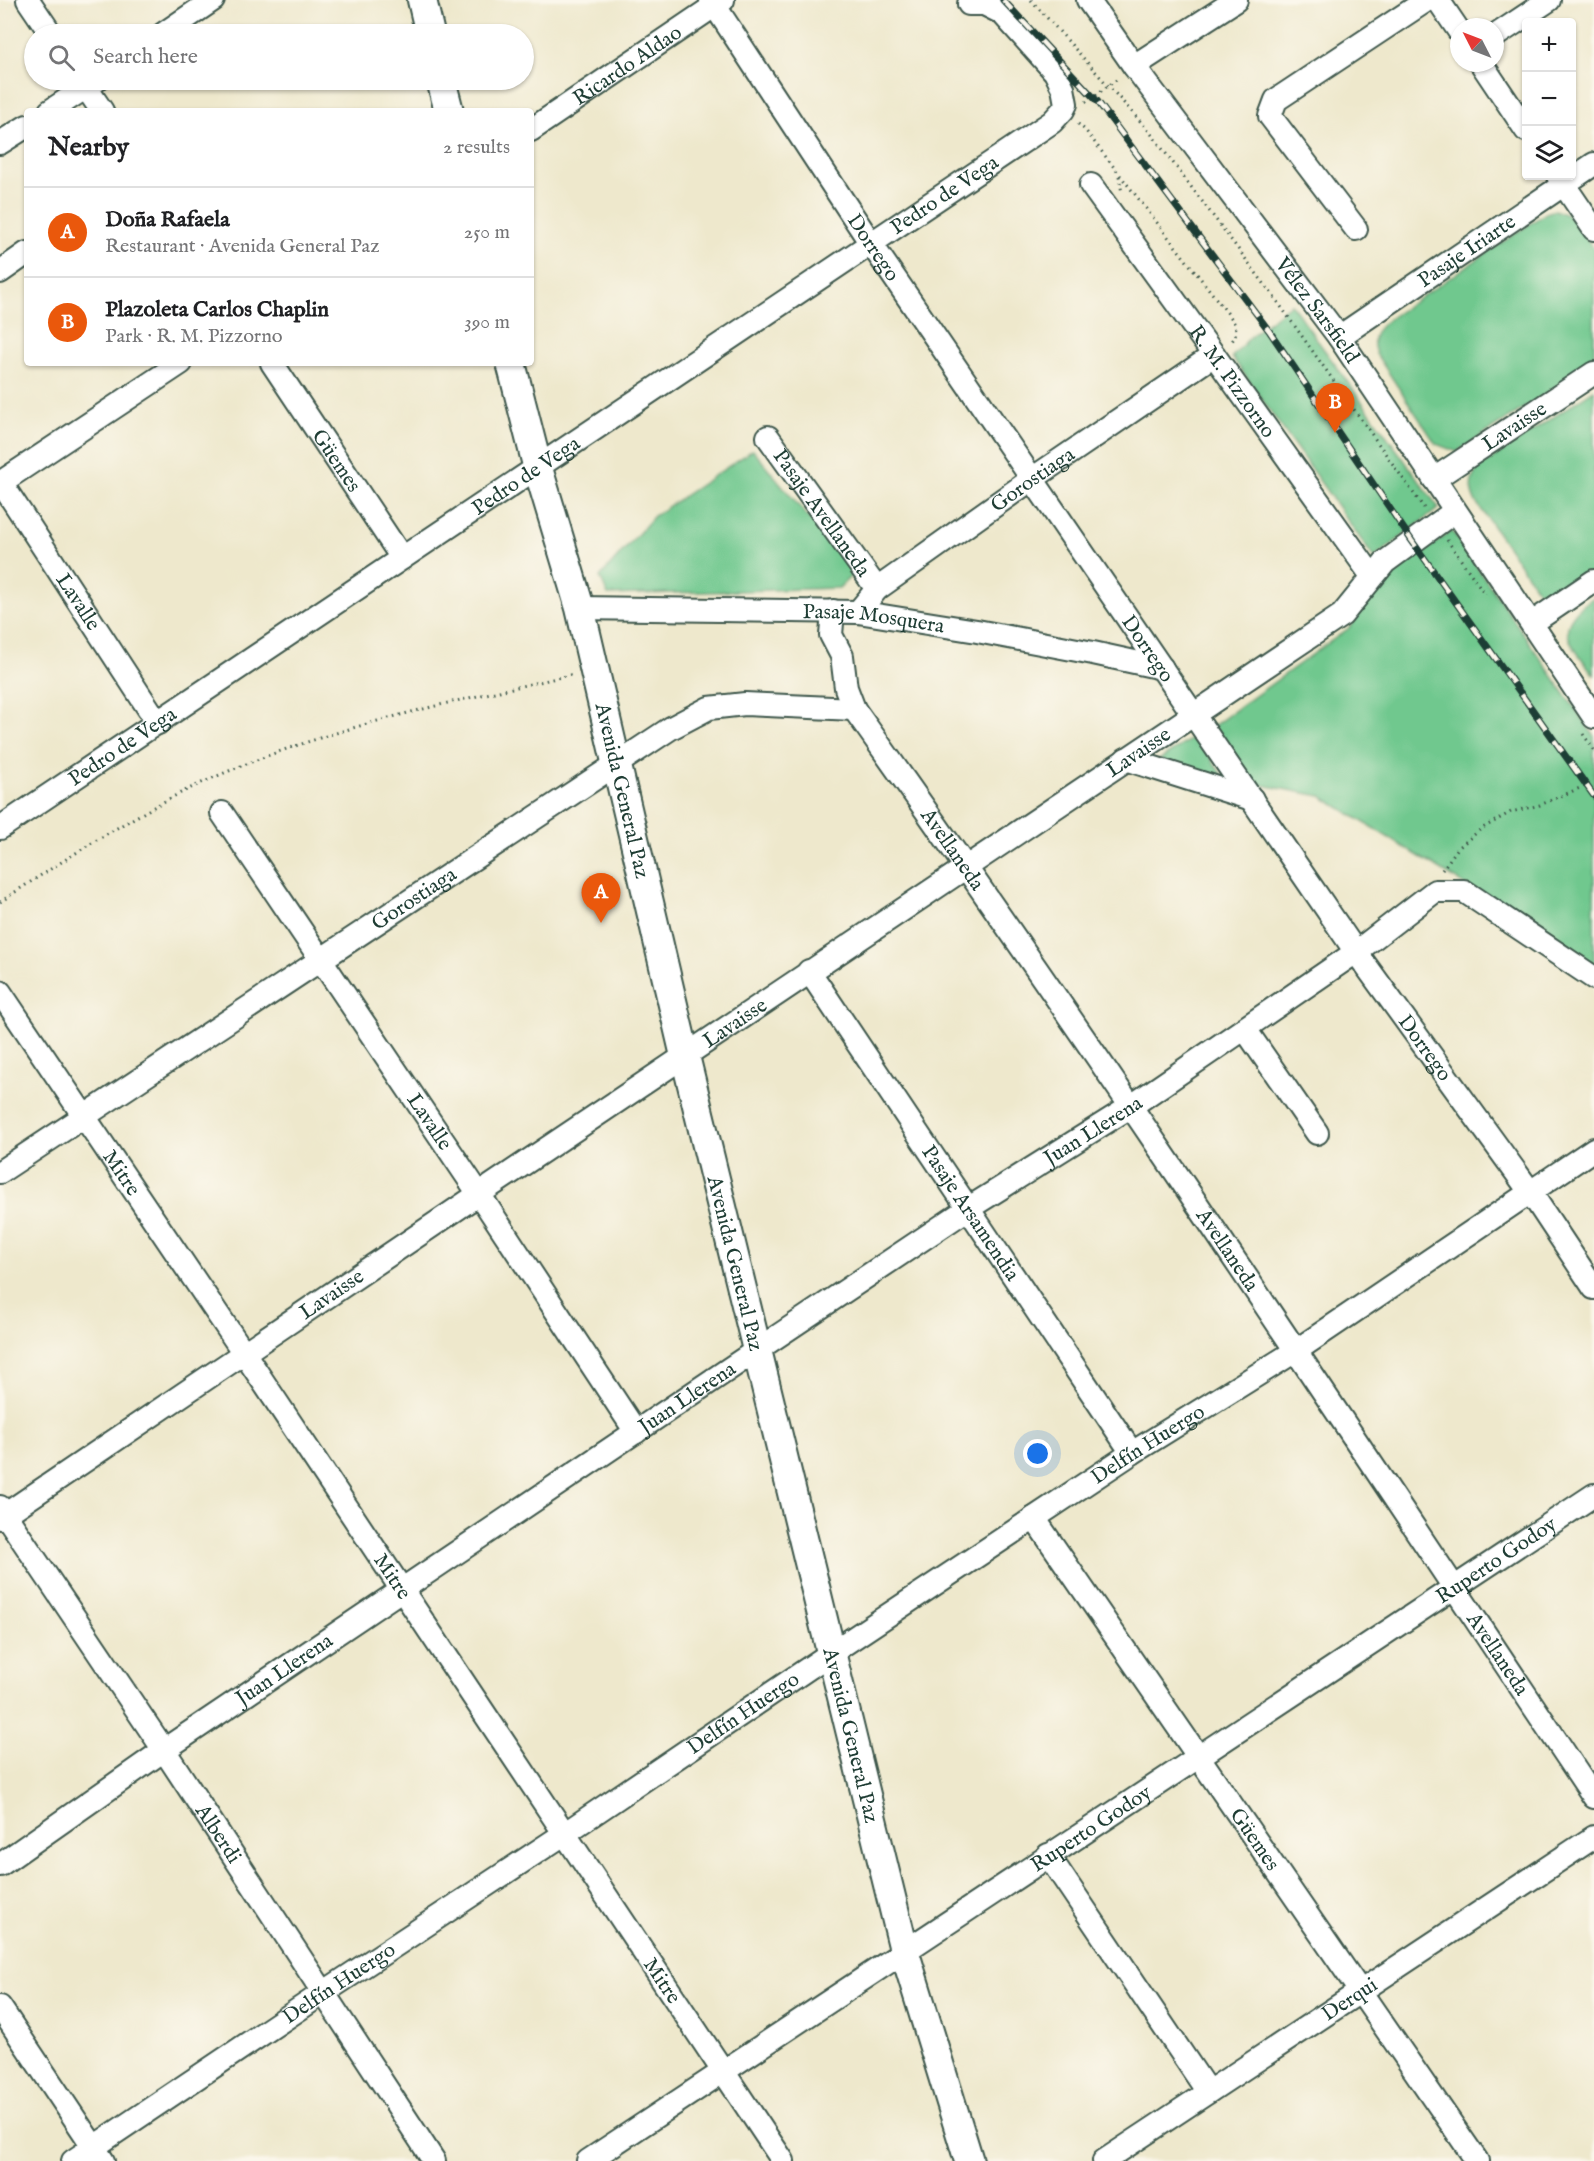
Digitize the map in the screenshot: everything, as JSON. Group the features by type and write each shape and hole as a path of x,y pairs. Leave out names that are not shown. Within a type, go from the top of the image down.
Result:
{"main road":[{"path":"422,0 428,24"},
{"path":"444,90 448,108"},
{"name":"Avenida General Paz","path":"512,366 537,465 580,608 685,1056 904,1950 969,2161"}],"street":[{"path":"28,0 44,24"},
{"path":"178,24 213,0"},
{"name":"Vélez Sarsfield","path":"1088,0 1134,66 1339,337 1532,623 1587,724"},
{"path":"1134,66 1236,0"},
{"path":"1356,229 1270,116 1276,100 1427,0"},
{"path":"1438,0 1450,18"},
{"path":"1504,30 1549,0"},
{"name":"Ricardo Aldao","path":"534,128 716,2"},
{"name":"Dorrego","path":"716,2 870,242 1356,952 1531,1193 1594,1287"},
{"path":"969,4 984,4 1002,13 1061,80 1066,104 1052,122"},
{"path":"1487,72 1524,126"},
{"path":"54,108 78,90"},
{"path":"92,90 101,108"},
{"name":"Pedro de Vega","path":"0,828 537,465 1052,122"},
{"path":"0,143 24,128"},
{"name":"Pasaje Iriarte","path":"1576,173 1594,164"},
{"path":"1561,180 1594,229"},
{"name":"Pasaje Iriarte","path":"1339,337 1561,180"},
{"name":"R. M. Pizzorno","path":"1090,185 1372,576"},
{"path":"0,272 24,255"},
{"name":"Gorostiaga","path":"858,612 877,589 1032,479 1214,355"},
{"path":"0,482 176,366"},
{"name":"Güemes","path":"274,366 402,558"},
{"name":"Lavaisse","path":"1434,479 1594,373"},
{"name":"Pasaje Avellaneda","path":"768,437 877,589"},
{"name":"Lavalle","path":"0,482 158,723"},
{"name":"Lavaisse","path":"2,1513 244,1353 809,971 1342,615 1385,562 1455,512"},
{"path":"1532,623 1594,581"},
{"name":"Pasaje Mosquera","path":"580,608 858,612 977,631 1162,668"},
{"name":"Avellaneda","path":"833,612 831,635 842,656 846,688 854,709 967,866 1297,1350 1594,1797"},
{"name":"Gorostiaga","path":"0,1172 671,728 709,708 745,704 854,709"},
{"path":"1126,759 1252,799"},
{"name":"Lavalle","path":"222,813 479,1194 636,1432"},
{"path":"1435,891 1464,891 1594,978"},
{"name":"Juan Llerena","path":"0,1865 164,1750 757,1350 969,1209 1130,1107 1245,1029 1356,952 1435,891"},
{"name":"Pasaje Arsamendia","path":"809,971 1132,1453"},
{"name":"Mitre","path":"0,992 244,1353 783,2161"},
{"path":"1245,1029 1317,1133"},
{"name":"Delfín Huergo","path":"73,2161 98,2154 323,1993 1132,1453 1297,1350 1594,1149"},
{"name":"Ruperto Godoy","path":"588,2161 1594,1495"},
{"name":"Alberdi","path":"2,1513 164,1750 434,2161"},
{"name":"Güemes","path":"1035,1518 1477,2161"},
{"name":"Derqui","path":"1118,2157 1208,2092 1594,1837"},
{"path":"1048,1855 1208,2092"},
{"path":"0,2007 98,2154"}],"path":[{"path":"1031,0 1149,131 1272,294 1491,603"},
{"path":"1082,107 1086,101 1134,66"},
{"path":"1052,122 1072,121 1085,130 1232,319 1236,326 1233,341 1214,355"},
{"path":"0,902 67,858 163,802 269,755 420,709 595,669"},
{"path":"1587,724 1594,750"},
{"path":"1435,891 1426,883 1444,869 1458,848 1481,829 1511,812 1540,805 1594,782"}],"green space":[{"path":"1555,210 1567,215 1576,223 1594,249 1594,362 1457,452 1436,444 1376,354 1374,337 1376,332 1393,316 1546,213"},
{"path":"1291,304 1439,508 1374,558 1232,357 1252,335"},
{"path":"1594,390 1594,575 1559,596 1551,596 1539,592 1474,499 1471,483 1478,468"},
{"path":"753,450 854,573 839,588 608,595 600,577 654,516"},
{"path":"1452,531 1594,736 1594,970 1459,881 1321,796 1256,784 1212,727 1349,628 1382,583"},
{"path":"1594,597 1594,675 1571,643 1568,626 1580,608"},
{"path":"1196,736 1226,781 1159,760"}],"railway":[{"path":"1003,0 1098,102 1270,332 1412,541 1594,796"}],"place":[{"name":"Plazoleta Carlos Chaplin","path":"1335,433"},
{"name":"Doña Rafaela","path":"601,923"}]}
